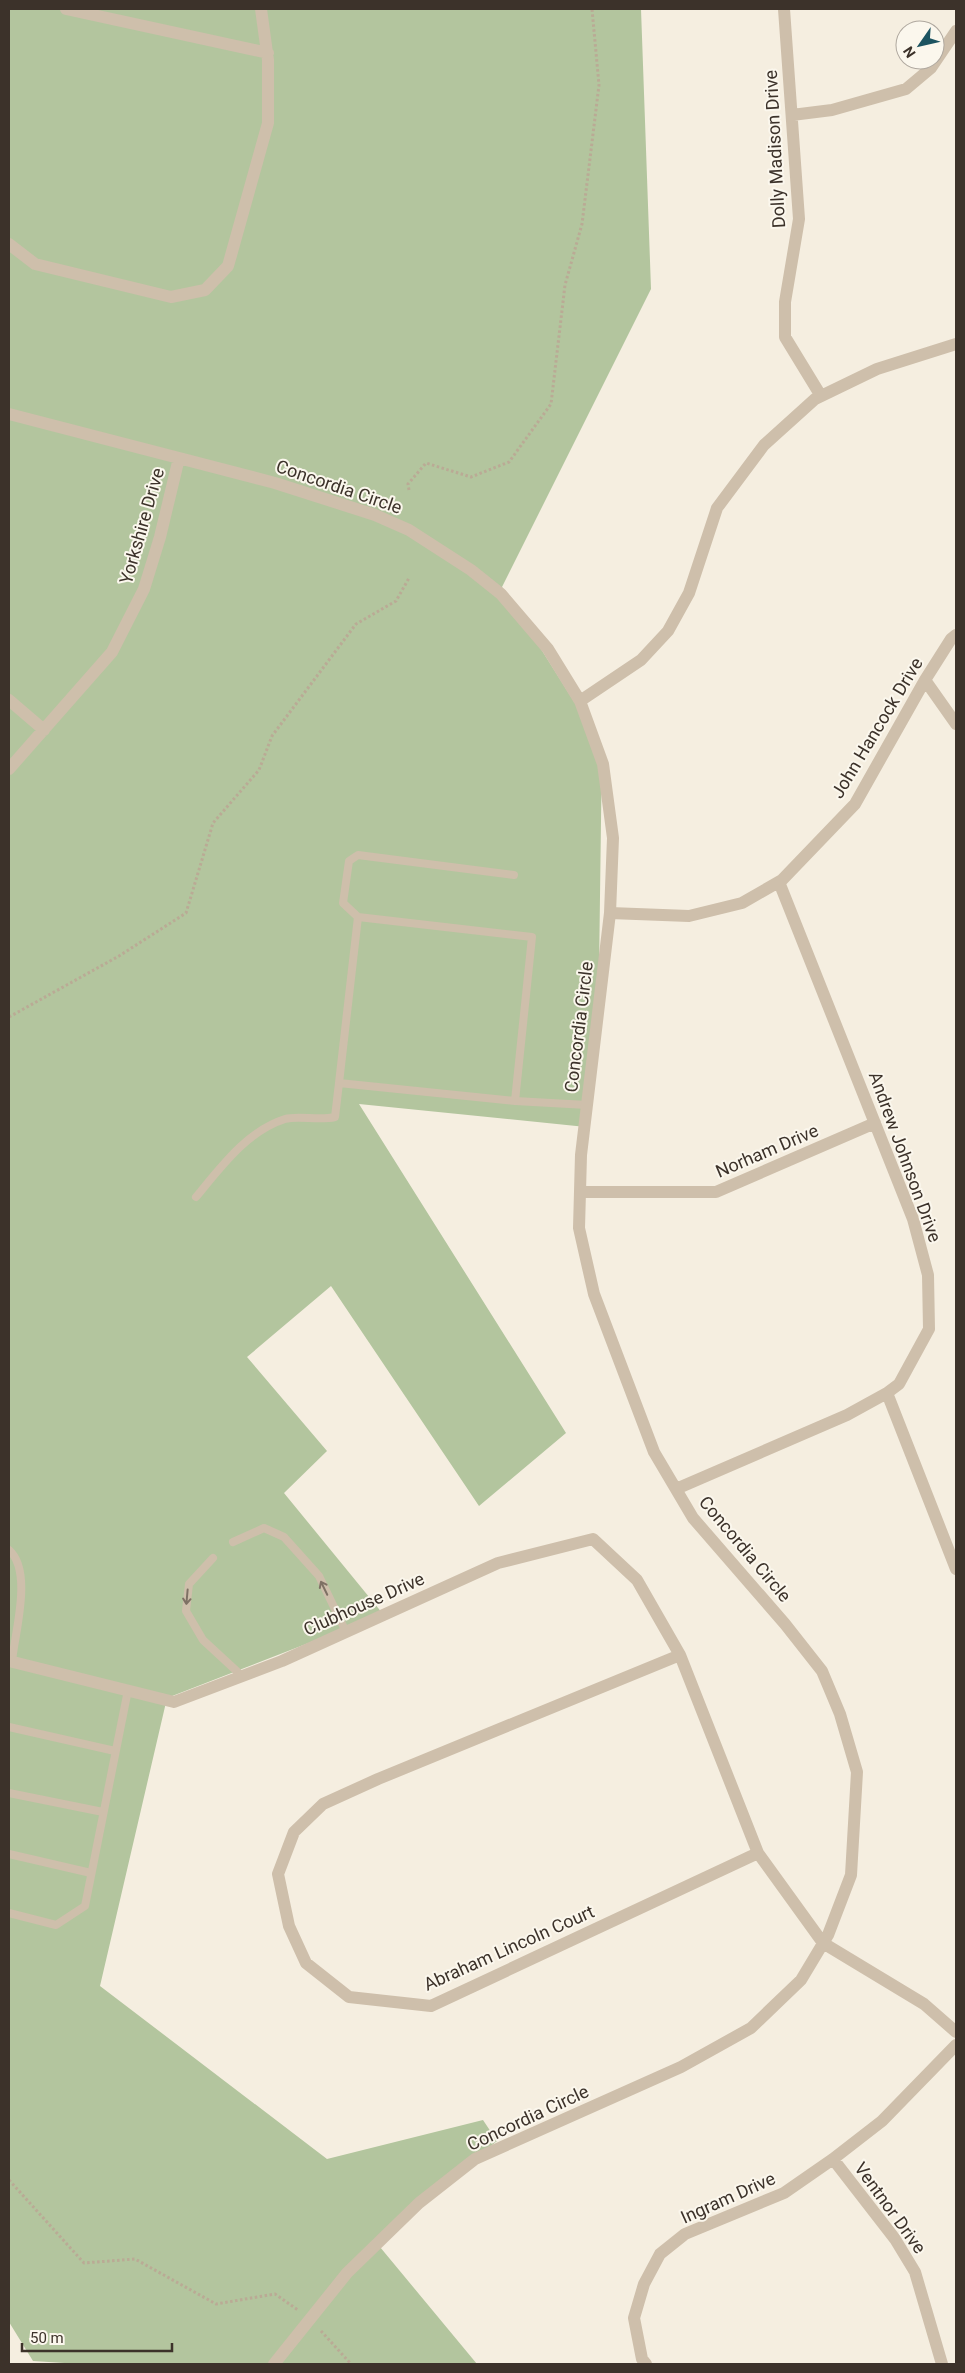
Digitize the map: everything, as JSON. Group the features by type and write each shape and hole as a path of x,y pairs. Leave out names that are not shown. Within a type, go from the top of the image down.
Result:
{"street":[{"path":"66,9 268,53"},
{"path":"9,244 36,264 171,297 205,290 228,266 268,123 268,53 262,9"},
{"name":"Dolly Madison Drive","path":"784,9 799,219 785,302 786,337 821,396"},
{"path":"792,115 832,110 906,88 931,68 956,32"},
{"path":"580,701 641,660 668,630 689,593 717,508 764,445 815,399 877,369 956,344"},
{"name":"Concordia Circle","path":"9,414 275,483 375,515 409,530 437,547 501,594 548,649 580,701 603,764 613,838 610,913 581,1155 579,1228 594,1294 623,1376 654,1452 693,1518 785,1624 822,1671 840,1714 857,1772 851,1875 824,1943 801,1980 751,2028 680,2067 475,2159 418,2203 347,2272 274,2364"},
{"name":"Yorkshire Drive","path":"9,769 112,652 144,589 160,537 179,458"},
{"name":"John Hancock Drive","path":"610,913 689,916 742,903 779,882 855,804 925,680 955,640"},
{"path":"925,680 956,724"},
{"path":"9,700 44,730"},
{"name":"Andrew Johnson Drive","path":"676,1489 847,1415 887,1393 900,1384 929,1329 928,1275 913,1219 779,882"},
{"name":"Norham Drive","path":"580,1192 716,1192 875,1123"},
{"path":"887,1393 956,1569"},
{"name":"Clubhouse Drive","path":"10,1661 174,1702 282,1661 498,1563 593,1539 637,1580 680,1655"},
{"path":"680,1655 758,1853 824,1943 924,2004 956,2032"},
{"name":"Abraham Lincoln Court","path":"680,1655 378,1779 323,1804 294,1832 278,1874 289,1926 306,1962 349,1997 431,2006 758,1853"},
{"name":"Ingram Drive","path":"646,2364 642,2360 634,2318 644,2284 660,2254 685,2234 784,2193 833,2159 882,2121 956,2045"},
{"name":"Ventnor Drive","path":"833,2159 895,2239 915,2272 942,2364"}],"lane":[{"path":"514,875 358,855 348,861 343,903 358,917 532,938 515,1101"},
{"path":"196,1197 234,1152 266,1128 287,1118 323,1120 336,1117 358,917"},
{"path":"339,1083 515,1101 587,1104"},
{"path":"233,1542 264,1528 284,1537 318,1576 346,1632"},
{"path":"9,1550 16,1556 22,1576 10,1661"},
{"path":"213,1558 188,1584 186,1611 203,1640 242,1676"},
{"path":"9,1913 56,1924 85,1906 128,1690"},
{"path":"9,1728 115,1751"},
{"path":"9,1793 103,1812"},
{"path":"9,1854 91,1873"}],"path":[{"path":"409,490 408,484 426,463 472,477 509,462 551,404 565,285 582,224 599,85 592,9"},
{"path":"9,1017 119,956 186,914 213,823 259,770 272,736 356,624 396,601 409,578"},
{"path":"9,2180 84,2263 134,2259 216,2304 276,2294 311,2318 350,2364"}],"green space":[{"path":"9,9 641,9 651,289 502,587 602,746 598,1047 586,1127 359,1104 566,1433 479,1506 331,1286 247,1357 327,1451 284,1493 383,1614 167,1698 100,1986 327,2159 483,2120 497,2141 375,2241 477,2364 80,2364 33,2361 9,2322"}]}
